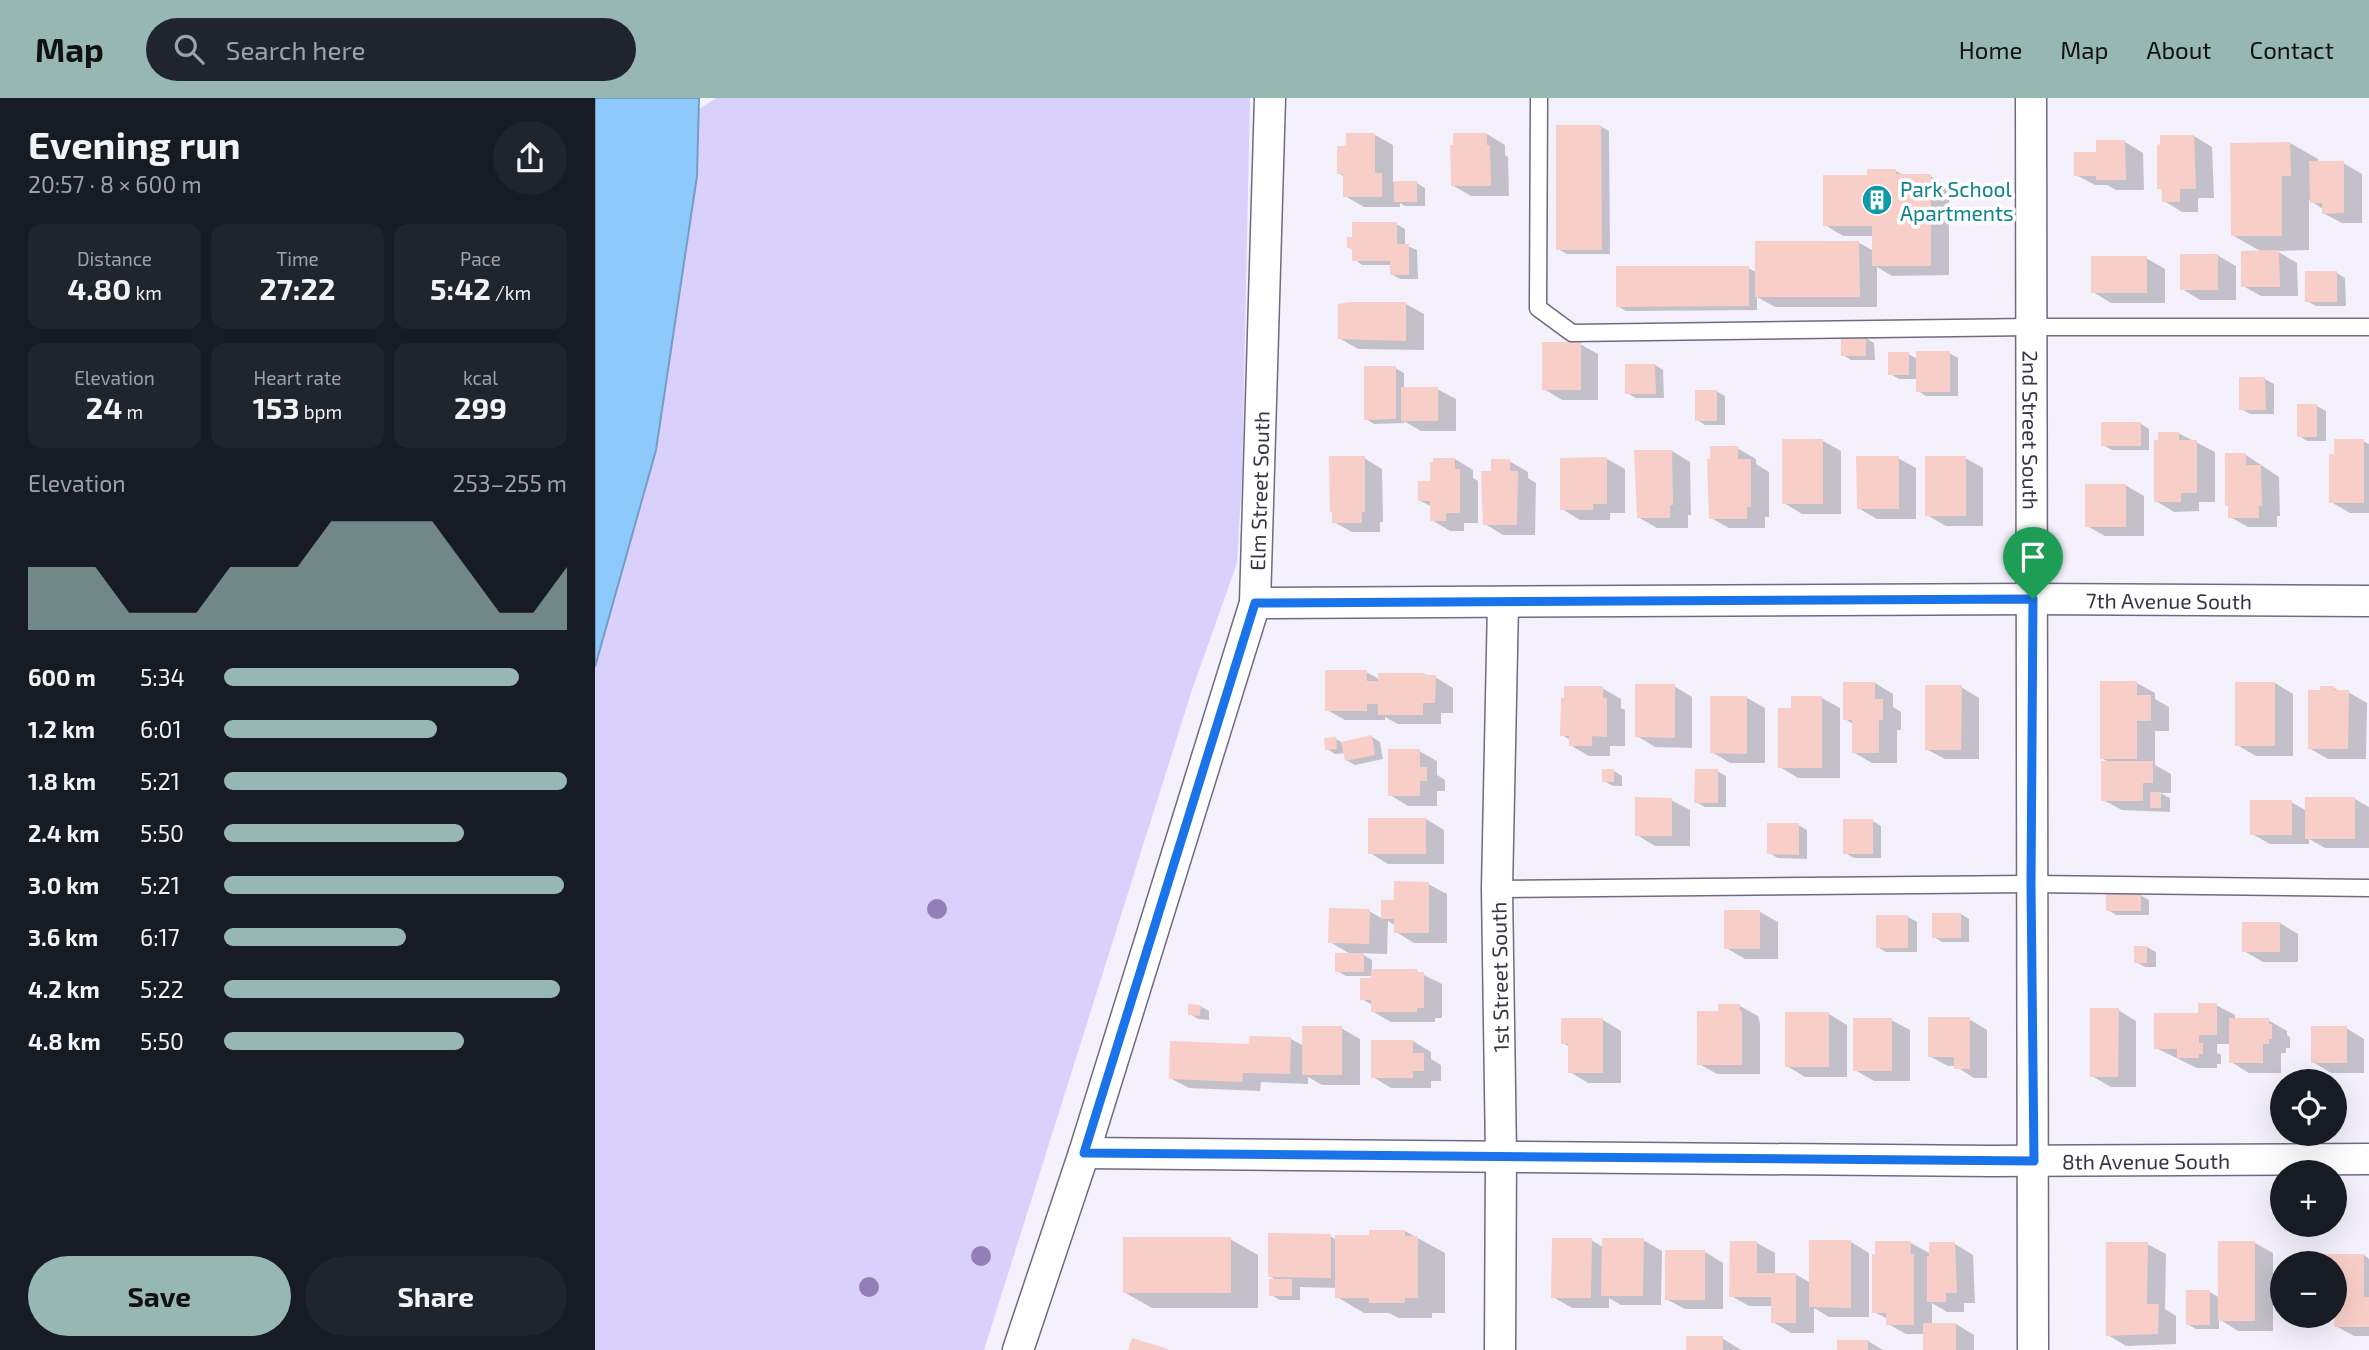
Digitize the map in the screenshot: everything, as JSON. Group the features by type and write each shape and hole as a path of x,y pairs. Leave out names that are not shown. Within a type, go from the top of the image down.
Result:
{"street":[{"name":"Elm Street South","path":"1019,1350 1084,1153 1255,603 1270,98"},
{"name":"2nd Street South","path":"2031,98 2033,1350"},
{"name":"7th Avenue South","path":"1255,603 2033,599 2369,601"},
{"name":"1st Street South","path":"1500,1350 1501,1156 1497,889 1503,603"},
{"name":"8th Avenue South","path":"1084,1153 2034,1161 2369,1159"}],"lane":[{"path":"1539,98 1538,308 1572,333 2031,327 2369,327"},
{"path":"1497,889 2031,884 2369,888"}],"shaded area":[{"path":"716,98 1250,98 1242,478 1237,563 1192,690 984,1350 595,1350 595,667 656,450 697,176 698,110"}],"water":[{"path":"595,98 699,98 697,176 656,450 595,667"}],"building":[{"path":"1556,125 1601,125 1602,250 1556,250"},
{"path":"1346,133 1375,133 1375,173 1382,173 1382,197 1343,197 1343,174 1337,174 1337,146 1346,146"},
{"path":"1453,133 1487,133 1491,186 1451,186 1450,145 1453,145"},
{"path":"2160,135 2194,135 2196,189 2180,189 2180,202 2162,202 2162,189 2157,189 2157,145 2160,144"},
{"path":"2096,140 2125,140 2126,180 2096,180 2096,176 2074,176 2074,152 2096,152"},
{"path":"2290,142 2291,176 2282,176 2282,236 2231,236 2230,143"},
{"path":"2309,161 2344,161 2344,213 2322,214 2322,203 2310,203"},
{"name":"Park School Apartments","path":"1867,169 1896,169 1896,174 1931,174 1931,266 1872,266 1872,226 1823,226 1823,175 1867,175"},
{"path":"1394,181 1417,181 1417,202 1394,202"},
{"path":"1352,222 1397,222 1397,244 1409,244 1409,275 1390,275 1390,261 1352,261 1352,248 1347,248 1347,237 1352,237"},
{"path":"1755,241 1859,241 1860,297 1755,297"},
{"path":"2279,250 2280,287 2241,287 2241,251"},
{"path":"2180,254 2218,254 2218,290 2180,290"},
{"path":"2091,256 2147,256 2147,293 2091,293"},
{"path":"1616,266 1749,266 1749,306 1616,307"},
{"path":"2305,271 2337,271 2337,302 2305,302"},
{"path":"1406,302 1406,341 1338,339 1338,304"},
{"path":"1841,336 1866,336 1866,356 1841,356"},
{"path":"1542,342 1581,342 1581,390 1542,390"},
{"path":"1916,351 1950,351 1950,392 1916,392"},
{"path":"1888,352 1909,352 1909,375 1888,375"},
{"path":"1625,364 1655,364 1656,394 1625,394"},
{"path":"1364,366 1396,366 1396,419 1364,420"},
{"path":"2239,377 2265,377 2266,410 2239,410"},
{"path":"1401,387 1438,387 1438,421 1401,421"},
{"path":"1695,390 1717,390 1717,421 1695,421"},
{"path":"2297,404 2317,404 2317,437 2297,437"},
{"path":"2101,422 2141,422 2141,446 2101,446"},
{"path":"2158,432 2179,432 2179,440 2197,440 2197,493 2181,493 2181,502 2154,502 2154,440 2158,440"},
{"path":"1782,439 1823,439 1823,504 1782,504"},
{"path":"2334,439 2364,439 2364,503 2329,503 2329,454 2334,454"},
{"path":"1710,446 1738,446 1738,459 1751,459 1751,507 1747,507 1747,519 1709,519 1707,459 1710,459"},
{"path":"1634,450 1672,450 1673,505 1670,505 1670,518 1637,518"},
{"path":"2225,453 2246,453 2246,465 2261,465 2262,506 2259,506 2259,518 2228,518 2228,506 2225,506"},
{"path":"1329,456 1365,456 1365,512 1362,512 1362,523 1332,523"},
{"path":"1856,456 1899,456 1899,509 1857,509"},
{"path":"1925,456 1966,456 1966,516 1925,516"},
{"path":"1607,457 1607,504 1593,504 1593,510 1560,510 1560,458"},
{"path":"1433,458 1455,458 1455,469 1460,469 1460,513 1446,513 1446,521 1430,521 1430,501 1418,501 1418,481 1430,481 1430,462 1433,462"},
{"path":"1491,459 1510,459 1510,471 1518,471 1517,525 1483,525 1481,471 1491,471"},
{"path":"2085,484 2126,484 2126,527 2085,527"},
{"path":"1325,670 1367,670 1367,681 1378,681 1378,673 1436,675 1435,703 1423,703 1423,715 1378,715 1378,704 1367,704 1367,711 1325,711"},
{"path":"2100,681 2137,681 2137,695 2151,695 2151,721 2137,721 2137,759 2100,759"},
{"path":"1843,682 1875,682 1875,699 1883,699 1883,720 1879,720 1879,753 1852,753 1852,720 1843,720"},
{"path":"2235,682 2275,682 2275,746 2235,746"},
{"path":"1635,684 1675,684 1675,738 1635,737"},
{"path":"1925,685 1962,685 1961,750 1925,750"},
{"path":"1564,686 1603,686 1603,698 1607,698 1607,737 1592,736 1592,746 1569,746 1569,736 1560,736"},
{"path":"2320,686 2349,690 2348,749 2308,749 2308,690 2320,690"},
{"path":"1710,696 1747,696 1747,754 1710,753"},
{"path":"1791,696 1822,696 1822,768 1778,768 1778,708 1791,708"},
{"path":"1372,735 1375,755 1345,761 1341,742"},
{"path":"1336,737 1337,749 1325,750 1324,738"},
{"path":"1388,749 1420,749 1420,767 1427,767 1427,781 1420,781 1420,796 1388,796"},
{"path":"2101,761 2153,761 2153,783 2143,783 2143,801 2101,801"},
{"path":"1602,769 1614,769 1614,782 1602,782"},
{"path":"1695,769 1718,769 1718,803 1694,803"},
{"path":"2150,792 2161,792 2161,808 2150,808"},
{"path":"1635,797 1672,798 1672,836 1635,836"},
{"path":"2305,797 2355,797 2355,839 2305,839"},
{"path":"2250,800 2292,800 2292,835 2250,835"},
{"path":"1368,818 1426,818 1426,854 1368,854"},
{"path":"1843,819 1873,819 1873,854 1843,854"},
{"path":"1767,823 1799,823 1799,855 1767,854"},
{"path":"1394,881 1429,882 1429,933 1394,933 1394,919 1381,919 1381,900 1394,900"},
{"path":"2106,893 2141,894 2141,911 2106,911"},
{"path":"1329,908 1370,909 1369,944 1328,943"},
{"path":"1724,910 1760,910 1760,949 1724,949"},
{"path":"1932,913 1961,913 1961,938 1932,938"},
{"path":"1876,915 1908,915 1908,948 1876,948"},
{"path":"2242,922 2280,922 2280,952 2242,952"},
{"path":"2134,946 2147,946 2147,963 2134,963"},
{"path":"1335,953 1364,953 1364,972 1335,972"},
{"path":"1371,969 1417,969 1417,972 1424,972 1424,1008 1417,1008 1417,1012 1371,1012 1371,1000 1360,1000 1360,978 1371,978"},
{"path":"2198,1003 2217,1003 2217,1035 2199,1035 2199,1043 2203,1043 2203,1054 2199,1054 2199,1058 2177,1058 2177,1049 2154,1049 2154,1013 2198,1013"},
{"path":"1188,1004 1201,1005 1200,1016 1188,1015"},
{"path":"1718,1004 1740,1004 1742,1065 1697,1065 1697,1011 1718,1011"},
{"path":"2090,1008 2119,1008 2118,1077 2090,1077"},
{"path":"1785,1012 1829,1012 1829,1067 1785,1067"},
{"path":"1928,1017 1970,1017 1970,1069 1954,1069 1954,1057 1928,1057"},
{"path":"1561,1018 1603,1018 1603,1073 1568,1073 1568,1044 1561,1044"},
{"path":"1853,1018 1892,1018 1892,1071 1853,1071"},
{"path":"2229,1018 2269,1018 2269,1024 2272,1024 2272,1039 2269,1039 2269,1044 2263,1044 2263,1063 2229,1063"},
{"path":"1302,1026 1342,1026 1342,1075 1302,1075"},
{"path":"2311,1026 2347,1026 2347,1063 2311,1063"},
{"path":"1250,1036 1291,1037 1290,1074 1243,1073 1242,1082 1169,1079 1170,1041 1249,1044"},
{"path":"1371,1040 1413,1040 1413,1053 1424,1053 1424,1071 1413,1071 1413,1078 1371,1078"},
{"path":"1369,1230 1405,1230 1405,1236 1418,1236 1418,1298 1405,1298 1405,1303 1369,1303 1369,1298 1335,1298 1335,1235 1369,1235"},
{"path":"1268,1233 1331,1234 1331,1278 1268,1277"},
{"path":"1123,1237 1231,1237 1231,1293 1123,1293"},
{"path":"1552,1238 1592,1238 1591,1298 1551,1298"},
{"path":"1602,1238 1644,1238 1643,1296 1601,1296"},
{"path":"1809,1240 1851,1240 1851,1308 1809,1307"},
{"path":"1730,1241 1757,1241 1757,1273 1796,1273 1796,1323 1771,1323 1771,1297 1729,1297"},
{"path":"1875,1241 1911,1241 1911,1254 1914,1254 1914,1325 1886,1325 1886,1313 1872,1313 1872,1254 1875,1254"},
{"path":"2218,1241 2255,1241 2255,1321 2218,1321"},
{"path":"1929,1242 1955,1242 1957,1293 1946,1293 1946,1302 1927,1302"},
{"path":"2106,1242 2148,1242 2147,1304 2159,1304 2158,1334 2106,1336"},
{"path":"1665,1250 1705,1250 1705,1300 1665,1300"},
{"path":"2347,1254 2364,1254 2364,1297 2369,1297 2369,1327 2347,1327"},
{"path":"1269,1279 1292,1279 1292,1296 1269,1296"},
{"path":"2186,1290 2210,1290 2210,1325 2186,1325"},
{"path":"1923,1323 1956,1323 1956,1350 1923,1350"},
{"path":"1686,1336 1723,1336 1723,1350 1686,1350"},
{"path":"1132,1338 1168,1349 1168,1350 1128,1350"},
{"path":"1837,1340 1868,1340 1868,1350 1837,1350"}],"place":[{"name":"Park School Apartments","path":"1877,200"}],"route":[{"path":"2033,599 2031,884 2034,1161 1084,1153 1255,603 2033,599"}]}
